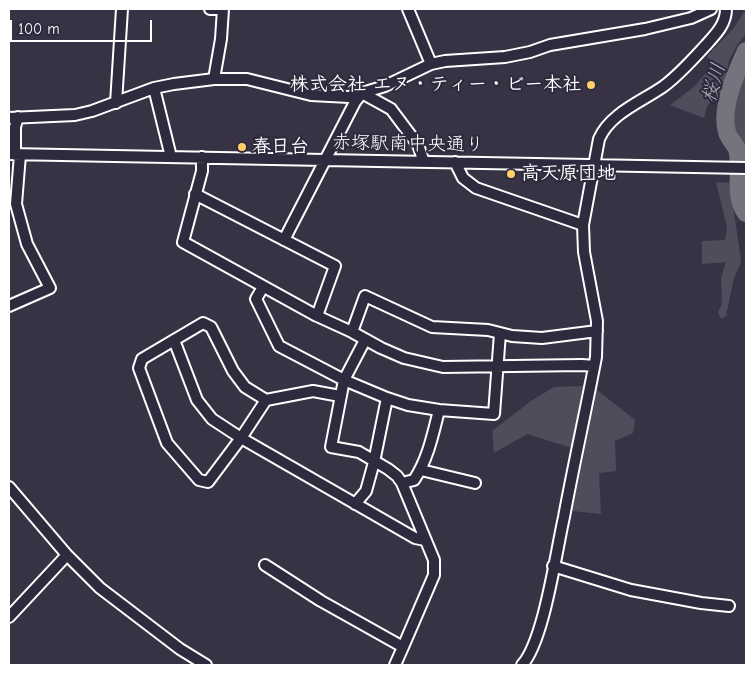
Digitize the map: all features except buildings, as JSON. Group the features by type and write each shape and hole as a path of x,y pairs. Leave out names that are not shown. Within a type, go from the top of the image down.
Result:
{"street":[{"path":"116,103 122,9"},
{"path":"210,9 223,10 221,40 214,79"},
{"path":"408,9 431,64"},
{"path":"9,306 50,288 27,244 17,210 14,118 76,115 116,103 154,88 214,79 247,79 291,91 320,96 349,97 384,86 431,64 445,61 505,57 530,52 550,45 646,29 691,18 701,11 711,9"},
{"path":"522,665 526,660 540,623 554,566 594,366 597,321 583,245 583,225 599,139 606,126 614,118 666,84 685,68 725,21 726,9"},
{"path":"154,88 171,157"},
{"path":"284,240 355,102 362,93"},
{"path":"362,93 391,109 418,145 424,162"},
{"name":"赤塚駅南中央通り","path":"14,155 746,168"},
{"path":"202,158 202,171 183,242 317,316 404,358 425,364 443,367 594,366"},
{"path":"455,162 463,178 476,188 583,225"},
{"path":"196,194 335,266 317,316"},
{"path":"263,287 256,299 280,346 344,380 408,405 439,410 494,414 500,333"},
{"path":"352,332 365,296 432,327 488,330 512,336 542,338 597,331"},
{"path":"266,400 241,438 208,482 199,480 167,443 139,368 142,359 203,323 211,327 233,371 245,387 266,400 313,391 340,396"},
{"path":"174,340 197,400 212,418 241,438 355,504 415,538 425,540"},
{"path":"365,340 344,380 331,447 359,452 397,476 402,483 434,560 434,575 395,665"},
{"path":"355,504 366,491 387,398"},
{"path":"402,483 414,480 421,470 431,443 439,410"},
{"path":"421,470 474,484"},
{"path":"10,493 100,588 180,649 206,665"},
{"path":"9,617 67,555"},
{"path":"265,566 321,601 402,647"},
{"path":"554,566 631,590 701,603 729,606"}],"shaded area":[{"path":"746,9 746,34 729,60 722,101 713,100 707,106 704,118 670,105 694,87 713,64 707,56 733,29"},
{"path":"746,64 746,149 736,132 733,114 736,96"},
{"path":"716,182 732,183 732,197 741,262 734,278 726,316 721,319 718,312 722,304 721,278 726,262 702,264 702,241 725,240 727,227"},
{"path":"583,386 572,448 527,434 494,453 492,431 531,401 554,387"},
{"path":"597,390 635,420 633,433 615,441 616,471 599,473 601,514 572,511"}],"waterway":[{"name":"桜川","path":"746,51 730,91 725,123 728,135 738,153 740,200 746,213"}],"place":[{"name":"株式会社 エヌ・ティー・ビー本社","path":"591,85"},
{"name":"春日台","path":"242,147"},
{"name":"高天原団地","path":"511,174"}]}
